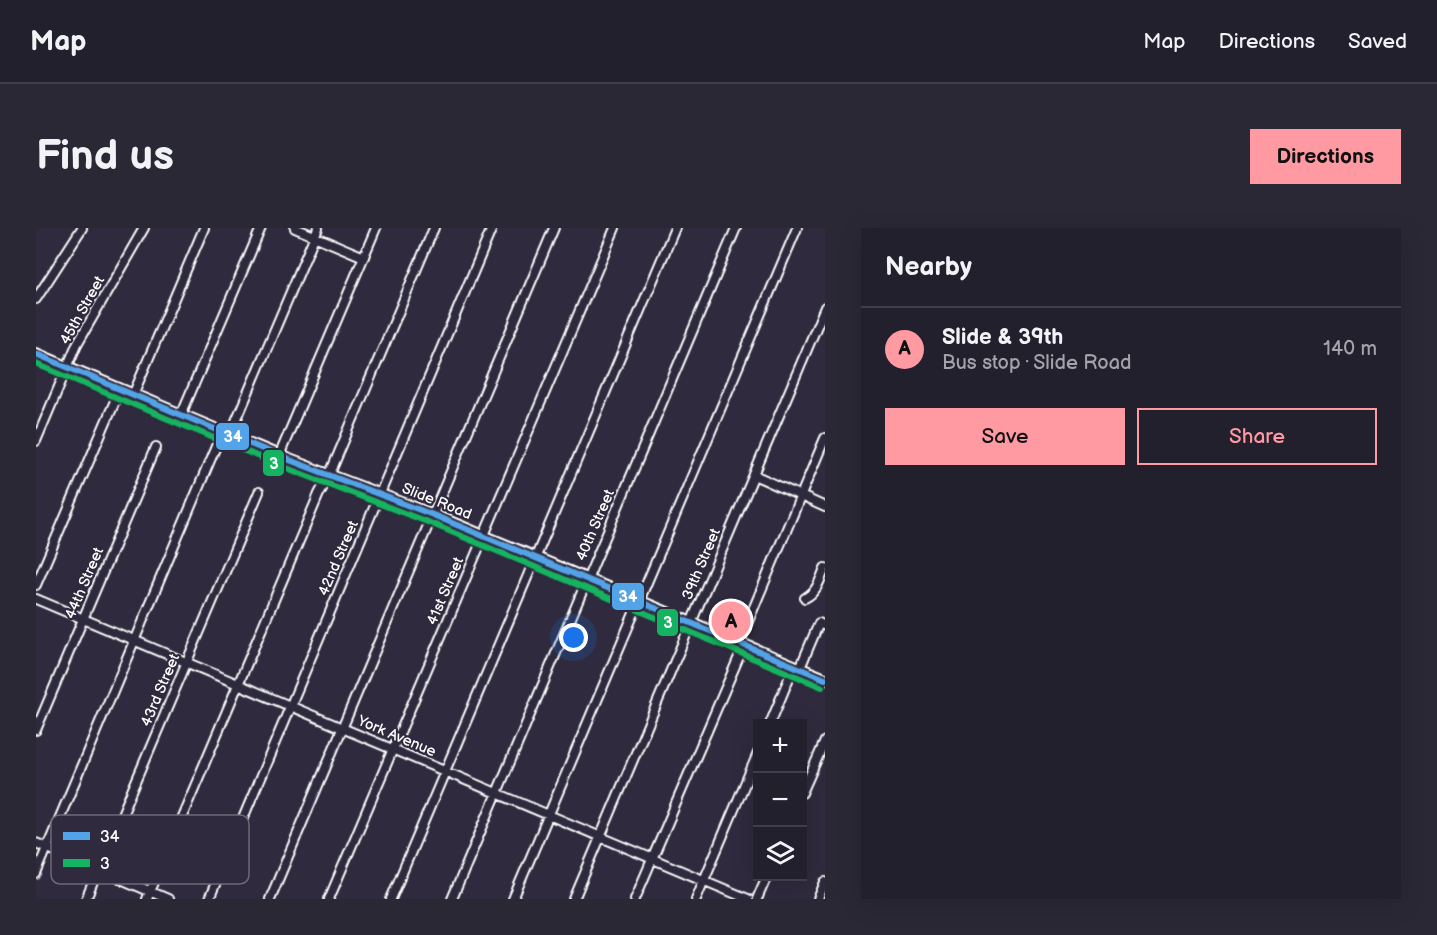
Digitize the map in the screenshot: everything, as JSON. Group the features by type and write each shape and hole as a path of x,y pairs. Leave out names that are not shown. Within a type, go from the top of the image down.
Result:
{"main road":[{"name":"Slide Road","path":"36,354 328,476 433,514 825,679"}],"street":[{"path":"36,299 82,228"},
{"name":"45th Street","path":"36,441 77,344 144,228"},
{"path":"133,395 204,228"},
{"path":"181,415 261,228"},
{"path":"295,228 364,257"},
{"path":"61,815 135,640 318,228"},
{"path":"279,456 376,228"},
{"path":"182,815 434,228"},
{"name":"42nd Street","path":"244,815 492,228"},
{"path":"270,899 554,228"},
{"name":"41st Street","path":"329,899 615,228"},
{"path":"391,899 675,228"},
{"name":"40th Street","path":"452,899 736,228"},
{"path":"513,899 797,228"},
{"name":"39th Street","path":"574,899 825,307"},
{"path":"36,585 120,389"},
{"path":"635,899 825,438"},
{"name":"44th Street","path":"36,730 156,447"},
{"path":"754,475 825,507"},
{"name":"43rd Street","path":"122,815 259,492"},
{"path":"805,598 816,589 825,568"},
{"name":"York Avenue","path":"36,599 748,899"},
{"path":"772,719 819,623 825,626"},
{"path":"807,782 825,741"},
{"path":"696,899 753,765"},
{"path":"36,874 51,838"},
{"path":"36,843 51,849"},
{"path":"757,899 765,881"},
{"path":"818,899 825,882"},
{"name":"43rd Street","path":"86,899 92,884"},
{"path":"127,884 148,895 168,899"},
{"name":"42nd Street","path":"208,899 214,884"}],"transit line":[{"name":"34","path":"36,354 279,456 433,515 825,679"},
{"name":"3","path":"36,364 276,464 430,523 822,687"}],"place":[{"name":"Slide & 39th","path":"731,621"}]}
